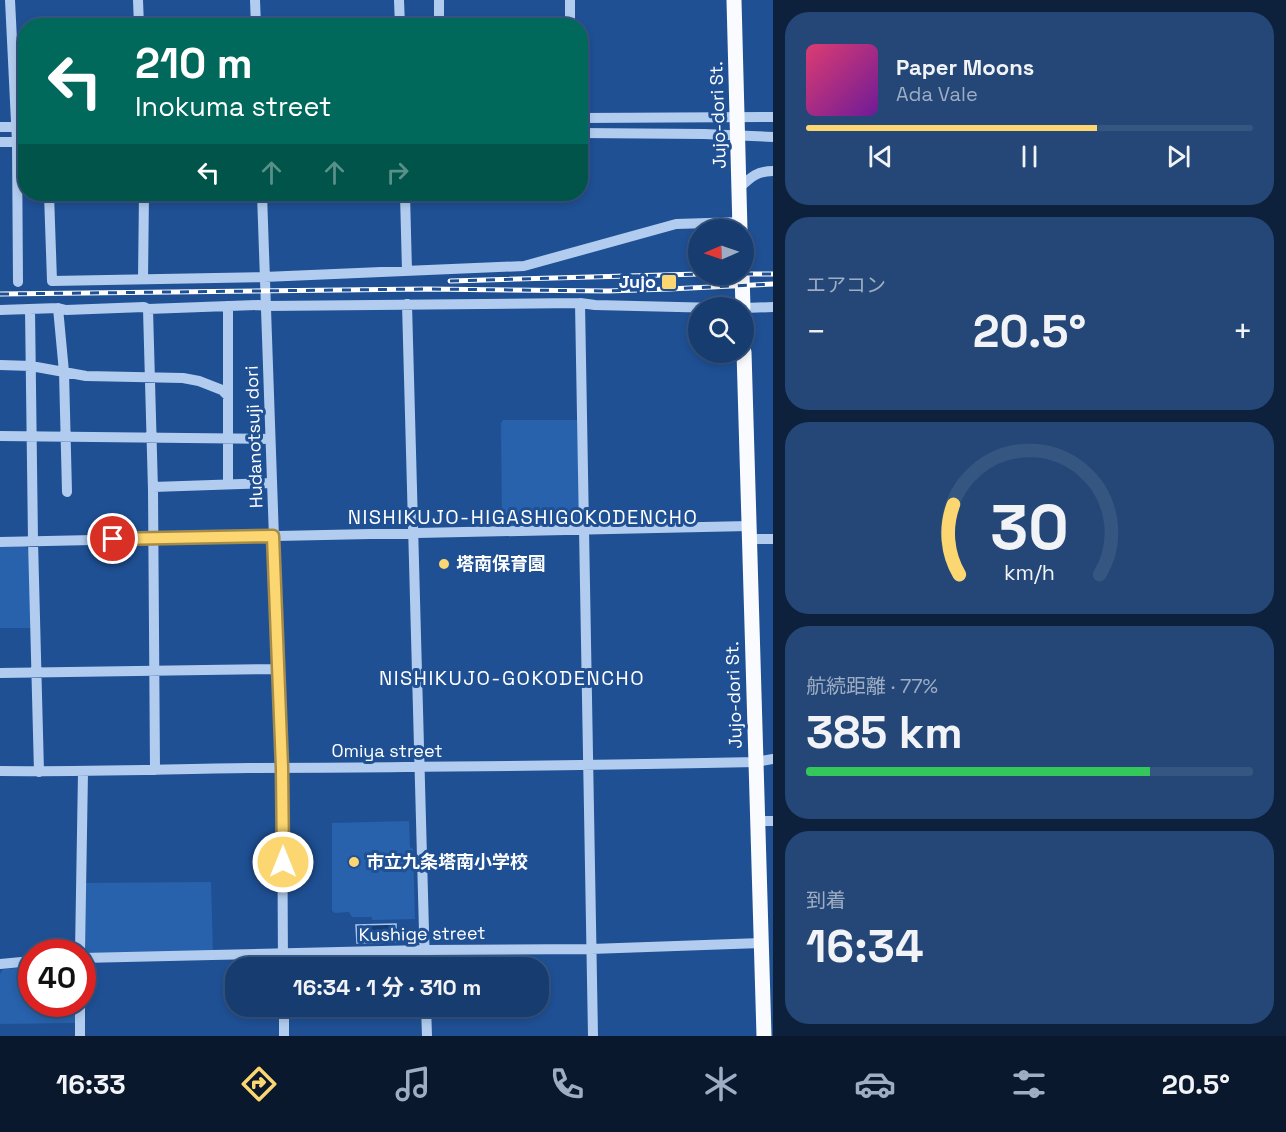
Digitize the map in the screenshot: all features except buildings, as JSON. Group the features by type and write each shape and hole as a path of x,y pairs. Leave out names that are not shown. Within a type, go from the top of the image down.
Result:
{"main road":[{"name":"Jujo-dori St.","path":"734,0 740,219"},
{"name":"Jujo-dori St.","path":"744,363 756,762 765,821 761,944 764,1036"}],"street":[{"path":"10,0 18,92"},
{"path":"138,0 139,18"},
{"path":"255,0 256,18"},
{"path":"399,0 400,18"},
{"path":"439,18 440,0"},
{"path":"570,0 570,18"},
{"path":"588,118 773,117"},
{"path":"0,127 18,127"},
{"path":"588,133 773,137"},
{"path":"0,142 18,142"},
{"path":"739,188 762,171 773,171"},
{"path":"18,282 20,201"},
{"path":"49,201 51,281 264,277 524,266 676,224 688,224"},
{"path":"143,279 144,201"},
{"name":"Hudanotsuji dori","path":"262,201 282,768 283,957"},
{"path":"405,201 407,271"},
{"path":"580,303 593,1036"},
{"path":"0,310 144,307 148,309 258,305 580,303 688,307"},
{"path":"407,304 424,957"},
{"path":"228,306 228,484"},
{"path":"754,308 773,307"},
{"path":"58,308 64,372 67,492"},
{"path":"30,309 39,772"},
{"path":"148,309 153,487 155,770"},
{"path":"0,365 31,366 86,376 183,378 199,381 222,390 228,396"},
{"path":"0,436 270,439"},
{"path":"153,487 272,483"},
{"path":"0,542 584,530 749,533 773,538"},
{"path":"0,673 279,669"},
{"name":"Omiya street","path":"0,771 588,766 756,762 773,759"},
{"path":"80,939 83,772"},
{"name":"Kushige street","path":"96,958 761,944"},
{"path":"0,964 18,962"},
{"path":"80,1017 80,1036"},
{"path":"284,1017 284,1036"},
{"path":"426,1017 427,1036"}],"shaded area":[{"path":"503,420 578,420 581,521 577,526 505,528 502,526 501,423"},
{"path":"0,546 25,546 30,551 31,628 0,628"},
{"path":"409,821 410,847 413,849 415,919 372,920 372,917 352,917 349,912 335,913 332,911 332,823"},
{"path":"211,882 213,952 96,953 96,939 85,939 85,883"},
{"path":"396,924 396,942 357,943 356,925"},
{"path":"18,968 18,1017 75,1017 75,1023 0,1024 0,974 3,969"}],"railway":[{"path":"450,281 688,274"},
{"path":"754,274 773,274"},
{"path":"0,294 426,289 608,291 773,284"}],"place":[{"name":"Jujo","path":"669,282"},
{"name":"塔南保育園","path":"444,564"},
{"name":"市立九条塔南小学校","path":"354,862"}],"district":[{"name":"NISHIKUJO-HIGASHIGOKODENCHO","path":"523,517"},
{"name":"NISHIKUJO-GOKODENCHO","path":"512,678"}],"route":[{"path":"113,539 273,536 282,768 283,862"}]}
